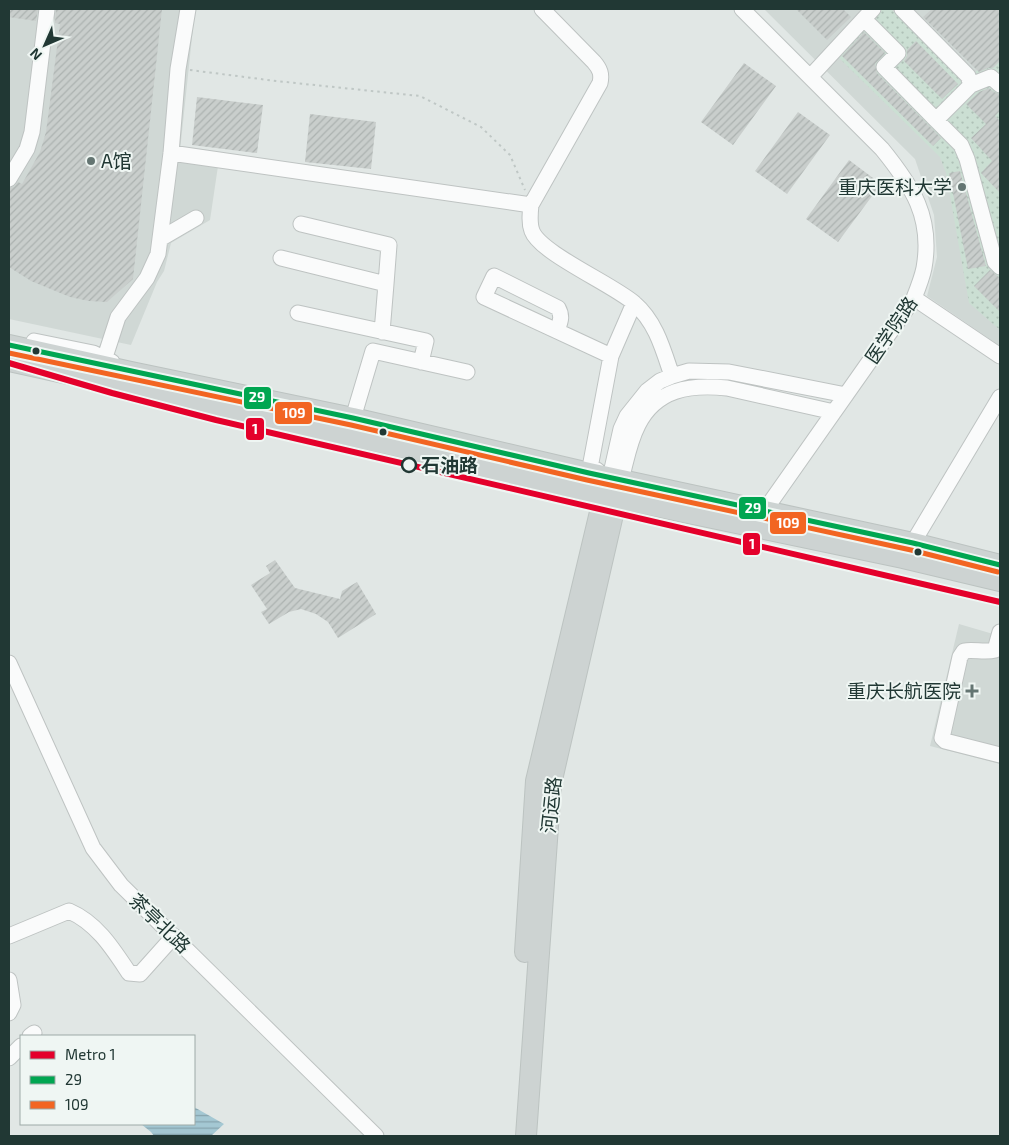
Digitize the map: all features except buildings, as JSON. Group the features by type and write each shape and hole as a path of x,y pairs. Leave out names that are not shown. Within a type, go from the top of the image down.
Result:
{"main road":[{"path":"9,345 353,418 588,482"},
{"path":"9,362 383,443 588,482 764,510 908,550 1000,581"},
{"name":"河运路","path":"513,1136 536,782 600,512 599,505 588,482"},
{"path":"616,485 649,504 1000,566"},
{"name":"河运路","path":"526,1136 551,784 607,542 616,485"},
{"path":"607,542 618,522 625,515 632,509 649,504"}],"street":[{"path":"9,163 18,145 24,123 37,9"},
{"path":"9,179 27,149 32,132 47,9"},
{"path":"105,357 118,316 153,266 158,254 178,69 188,9"},
{"path":"542,9 600,68 602,75 600,83 531,205 532,232 539,242 549,250 615,289 634,303 648,318 658,333 672,376"},
{"name":"医学院路","path":"742,9 882,149 899,170 914,194 924,218 926,242 924,269 914,298 764,510"},
{"path":"810,77 873,9"},
{"path":"902,9 968,76 971,85"},
{"path":"870,25 898,53 884,68 960,145 967,159 995,262 1000,267"},
{"path":"936,120 971,85 991,76 1000,85"},
{"path":"170,153 531,205"},
{"path":"160,239 196,218"},
{"path":"301,224 389,245 382,332"},
{"path":"281,258 386,284"},
{"path":"557,331 562,319 558,308 494,276 484,297 557,331 611,356"},
{"path":"914,298 1000,356"},
{"path":"588,482 611,356 634,303"},
{"path":"298,313 426,341 421,362"},
{"path":"9,336 93,352 131,372"},
{"path":"353,418 373,351 467,372"},
{"path":"588,482 609,460 627,416 641,397 660,381 672,376 690,371 729,372 846,395"},
{"path":"616,485 638,424 656,402 681,389 709,386 727,388 834,412"},
{"path":"908,550 1000,397"},
{"path":"616,485 621,429"},
{"path":"1000,632 995,650 990,652 972,649 964,651 960,657 942,738 945,741 1000,755"},
{"name":"茶亭北路","path":"9,663 93,848 121,885 376,1136"},
{"path":"9,936 69,911 82,916 108,942 129,973 140,974 174,936"},
{"path":"9,980 13,1005 9,1013"},
{"path":"9,1058 20,1047"}],"path":[{"path":"178,69 420,96 481,127 510,155 531,205"}],"shaded area":[{"path":"9,9 195,9 179,160 218,166 210,220 171,243 164,271 157,282 131,345 9,319"},
{"name":"重庆医科大学","path":"764,9 1000,9 1000,346 927,296 937,257 934,215 915,159"},
{"name":"重庆长航医院","path":"959,624 1000,636 1000,764 930,746"}],"green space":[{"path":"878,9 891,9 965,82 1000,48 1000,330 969,303 946,173 940,157 834,53"}],"water":[{"path":"195,1108 224,1124 211,1136 154,1136 142,1125 195,1125"}],"metro line":[{"name":"1","path":"9,363 112,393 216,420 1000,602"}],"transit line":[{"name":"29","path":"9,345 353,418 589,473 913,543 1000,565"},
{"name":"109","path":"9,353 351,425 587,480 911,550 998,572"}],"place":[{"name":"A馆","path":"91,161"},
{"name":"重庆医科大学","path":"962,187"},
{"name":"石油路","path":"409,465"},
{"name":"重庆长航医院","path":"972,691"}]}
